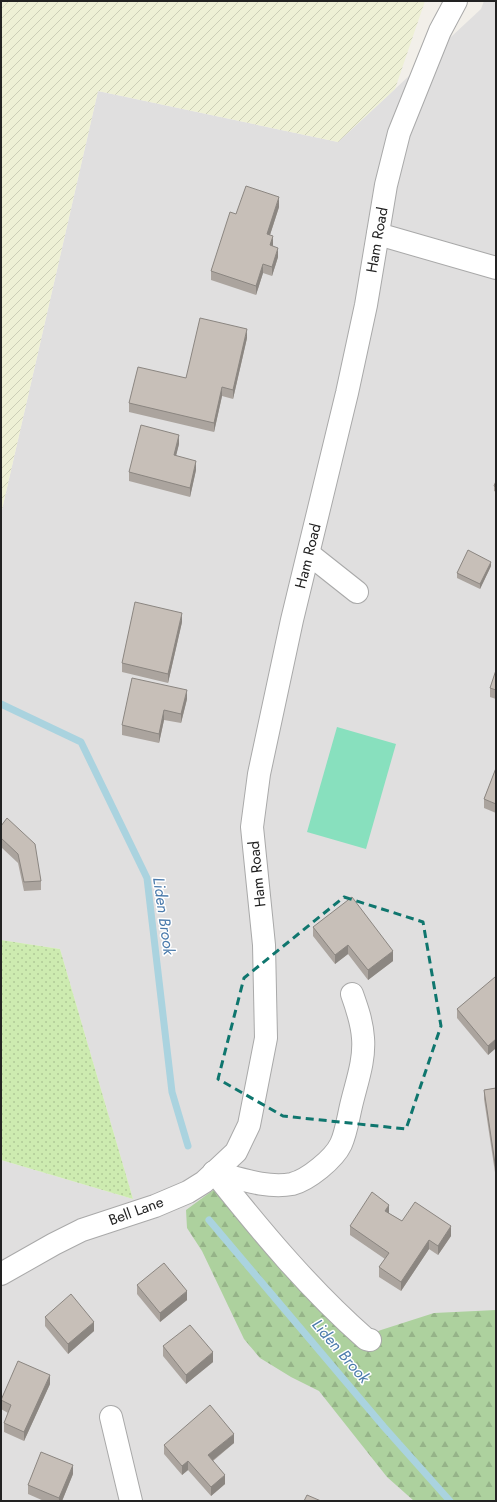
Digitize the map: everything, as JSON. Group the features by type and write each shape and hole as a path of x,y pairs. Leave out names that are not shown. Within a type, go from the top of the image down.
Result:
{"street":[{"name":"Ham Road","path":"249,1125 266,1038 264,945 252,827 259,774 292,620 352,371 366,305 386,185 399,133 438,38 456,1"},
{"path":"378,234 496,268"},
{"path":"308,554 357,592"},
{"path":"214,1172 259,1183 281,1185 294,1184 320,1167 337,1150 341,1144 346,1129 363,1056 361,1018 352,994"},
{"name":"Bell Lane","path":"1,1274 82,1230 155,1206 188,1192 204,1182 236,1152 249,1125"},
{"path":"214,1172 255,1223 337,1314 366,1340 370,1340"},
{"path":"111,1417 131,1501"}],"highlighted area":[{"path":"344,897 423,922 441,1026 406,1129 283,1116 218,1079 244,978"}],"shaded area":[{"path":"484,1 496,1 496,1501 1,1501 1,1160 133,1199 60,949 1,940 1,514 98,91 338,142 481,9"}],"green space":[{"path":"1,1 425,1 395,89 338,142 98,91 1,514"},
{"path":"337,727 396,744 366,849 307,832"},
{"path":"1,940 60,949 133,1199 1,1160"},
{"path":"216,1188 254,1229 344,1334 355,1340 434,1313 496,1310 496,1501 414,1501 387,1477 319,1391 291,1377 260,1358 244,1339 202,1251 187,1228 186,1210"}],"building":[{"path":"246,186 279,197 267,234 273,236 270,245 278,248 272,267 263,264 256,286 211,271 230,212 236,214"},
{"path":"200,318 247,329 233,390 222,387 214,423 129,403 138,367 186,378"},
{"path":"141,425 179,435 174,455 196,461 190,488 129,472"},
{"path":"468,550 491,562 480,584 457,573"},
{"path":"135,602 182,613 168,674 122,663"},
{"path":"496,670 496,690 490,688"},
{"path":"132,678 187,690 181,714 164,710 159,734 122,725"},
{"path":"496,768 496,804 484,799"},
{"path":"7,818 35,844 41,881 24,882 18,854 1,838 1,826"},
{"path":"352,897 393,951 368,970 348,945 335,955 313,927"},
{"path":"495,977 496,1039 488,1046 457,1009"},
{"path":"496,1088 496,1170 484,1090"},
{"path":"372,1192 389,1205 385,1211 402,1221 415,1202 451,1226 438,1246 429,1240 401,1282 379,1267 389,1253 350,1226"},
{"path":"164,1263 187,1291 160,1313 137,1285"},
{"path":"71,1294 94,1322 68,1344 45,1317"},
{"path":"190,1325 213,1352 186,1375 163,1346"},
{"path":"18,1361 50,1375 24,1432 4,1423 11,1405 1,1400"},
{"path":"210,1405 234,1434 208,1455 225,1475 211,1487 188,1461 182,1466 164,1445"},
{"path":"41,1452 73,1465 59,1498 28,1485"},
{"path":"307,1495 321,1501 304,1501"}],"waterway":[{"name":"Liden Brook","path":"1,704 81,742 147,878 172,1092 188,1146"},
{"name":"Liden Brook","path":"209,1220 384,1427 450,1501"}]}
